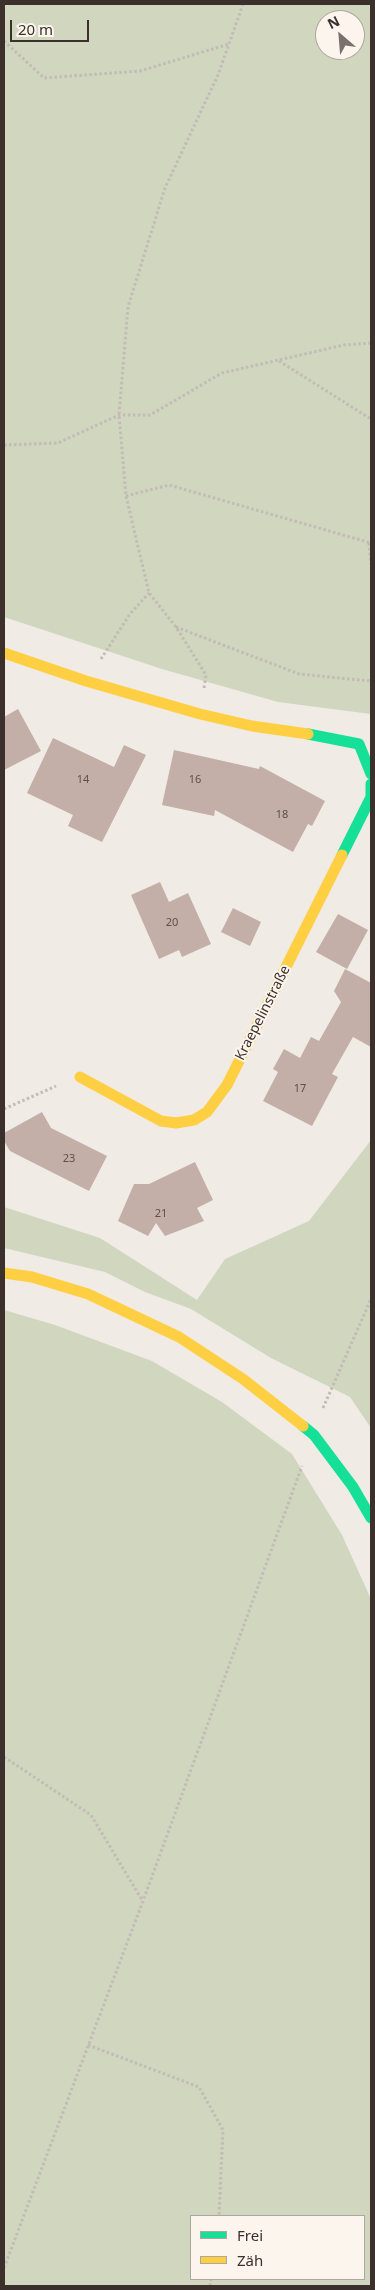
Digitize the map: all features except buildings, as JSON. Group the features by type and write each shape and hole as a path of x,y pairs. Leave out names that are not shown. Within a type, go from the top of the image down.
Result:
{"street":[{"path":"4,653 86,681 200,714 252,726 322,736 359,744 371,774"},
{"name":"Kraepelinstraße","path":"80,1077 161,1121 176,1123 194,1120 207,1112 227,1085 367,806 371,797 371,784"},
{"path":"4,1273 32,1278 88,1294 179,1337 243,1379 314,1435 353,1487 371,1518"}],"path":[{"path":"200,714 206,675 176,627 150,593 126,496 119,415 128,307 165,188 218,75 243,4"},
{"path":"4,41 44,78 140,70 229,44"},
{"path":"4,444 58,443 119,415 150,415 222,373 344,345 371,343"},
{"path":"279,360 371,419"},
{"path":"126,496 169,485 370,543 371,564"},
{"path":"86,681 130,614 150,593"},
{"path":"176,627 299,674 371,681"},
{"path":"4,1109 16,1102 80,1077"},
{"path":"4,2268 143,1900 327,1397 371,1299"},
{"path":"4,1757 91,1815 143,1900"},
{"path":"88,2045 199,2087 223,2130 219,2215"}],"green space":[{"path":"4,4 371,4 371,714 278,702 162,669 4,617"},
{"path":"371,1140 371,1428 350,1397 271,1358 191,1309 145,1292 105,1272 4,1248 4,1207 100,1238 197,1300 225,1259 309,1221"},
{"path":"4,1310 55,1325 152,1361 222,1402 292,1454 342,1535 370,1597 371,2286 4,2286"}],"traffic: fast":[{"path":"308,734 359,744 371,774"},
{"path":"342,855 371,797 371,784"},
{"path":"303,1426 314,1435 353,1487 371,1518"}],"traffic: slow":[{"path":"4,653 86,681 200,714 252,726 308,734"},
{"path":"80,1077 161,1121 176,1123 194,1120 207,1112 227,1085 342,855"},
{"path":"4,1273 32,1277 88,1294 179,1337 243,1379 303,1426"}]}
